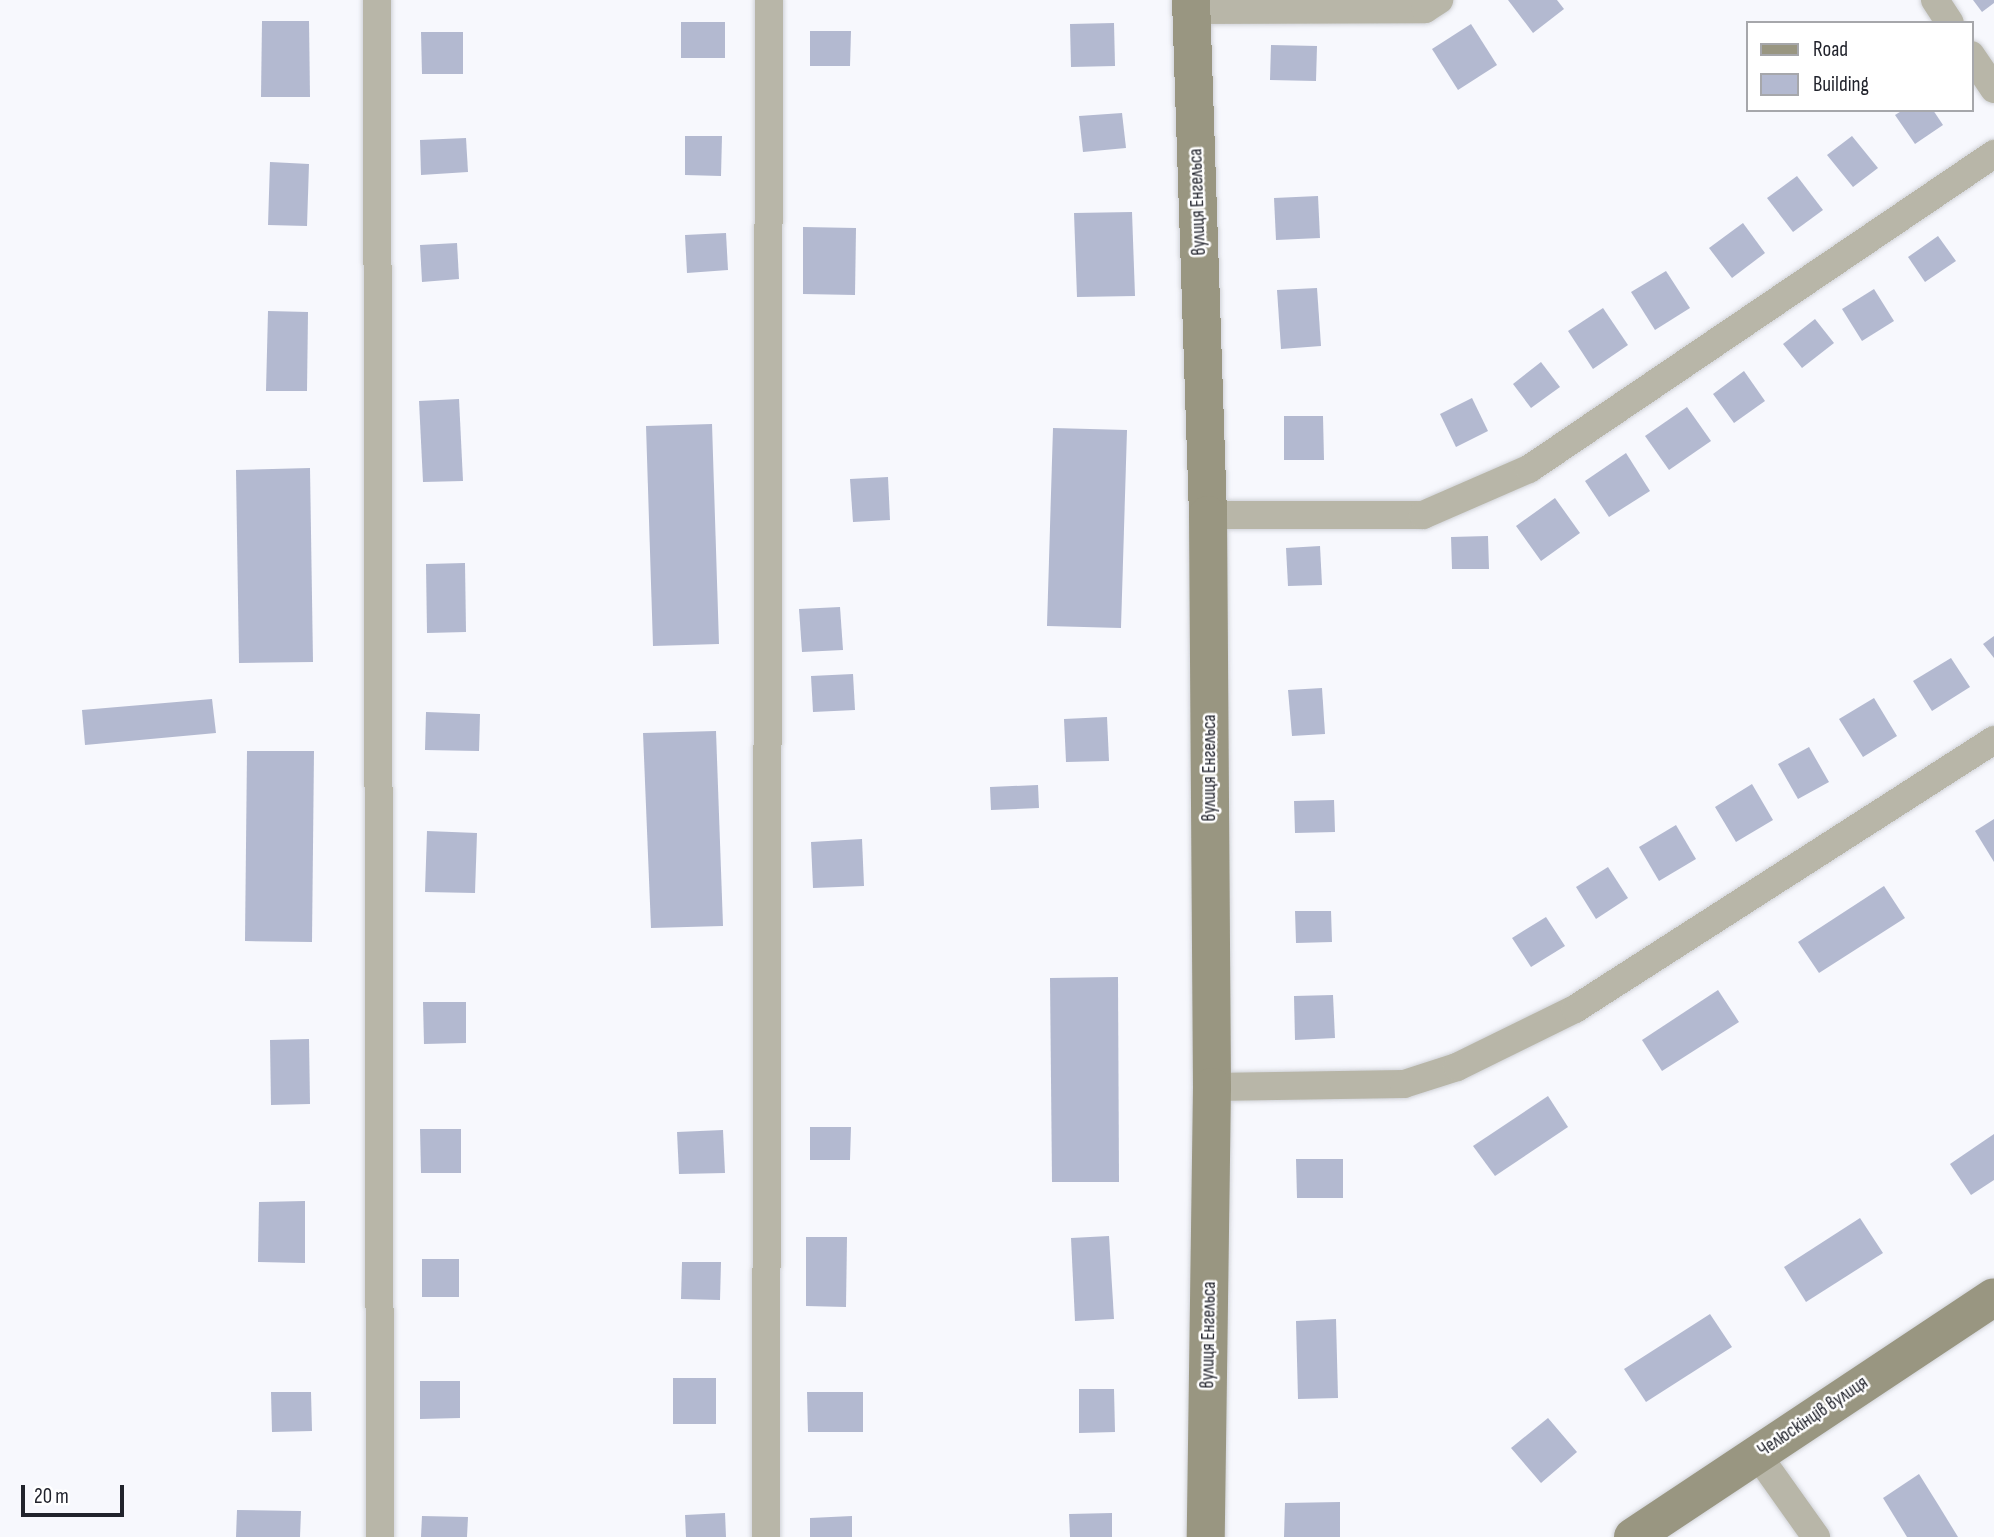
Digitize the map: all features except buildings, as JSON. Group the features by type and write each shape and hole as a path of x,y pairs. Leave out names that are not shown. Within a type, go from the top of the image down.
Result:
{"street":[{"path":"377,0 380,1537"},
{"path":"766,1537 769,0"},
{"path":"1191,5 1426,9 1439,0"},
{"path":"1935,0 1949,21"},
{"name":"вулиця Енгельса","path":"1191,5 1208,515 1212,1087 1206,1537"},
{"path":"1973,58 1994,89"},
{"path":"1208,515 1423,515 1529,469 1994,154"},
{"path":"1212,1087 1404,1084 1457,1067 1575,1009 1994,740"},
{"name":"Челюскінців вулиця","path":"1633,1537 1994,1297"},
{"path":"1757,1454 1816,1537"}]}
